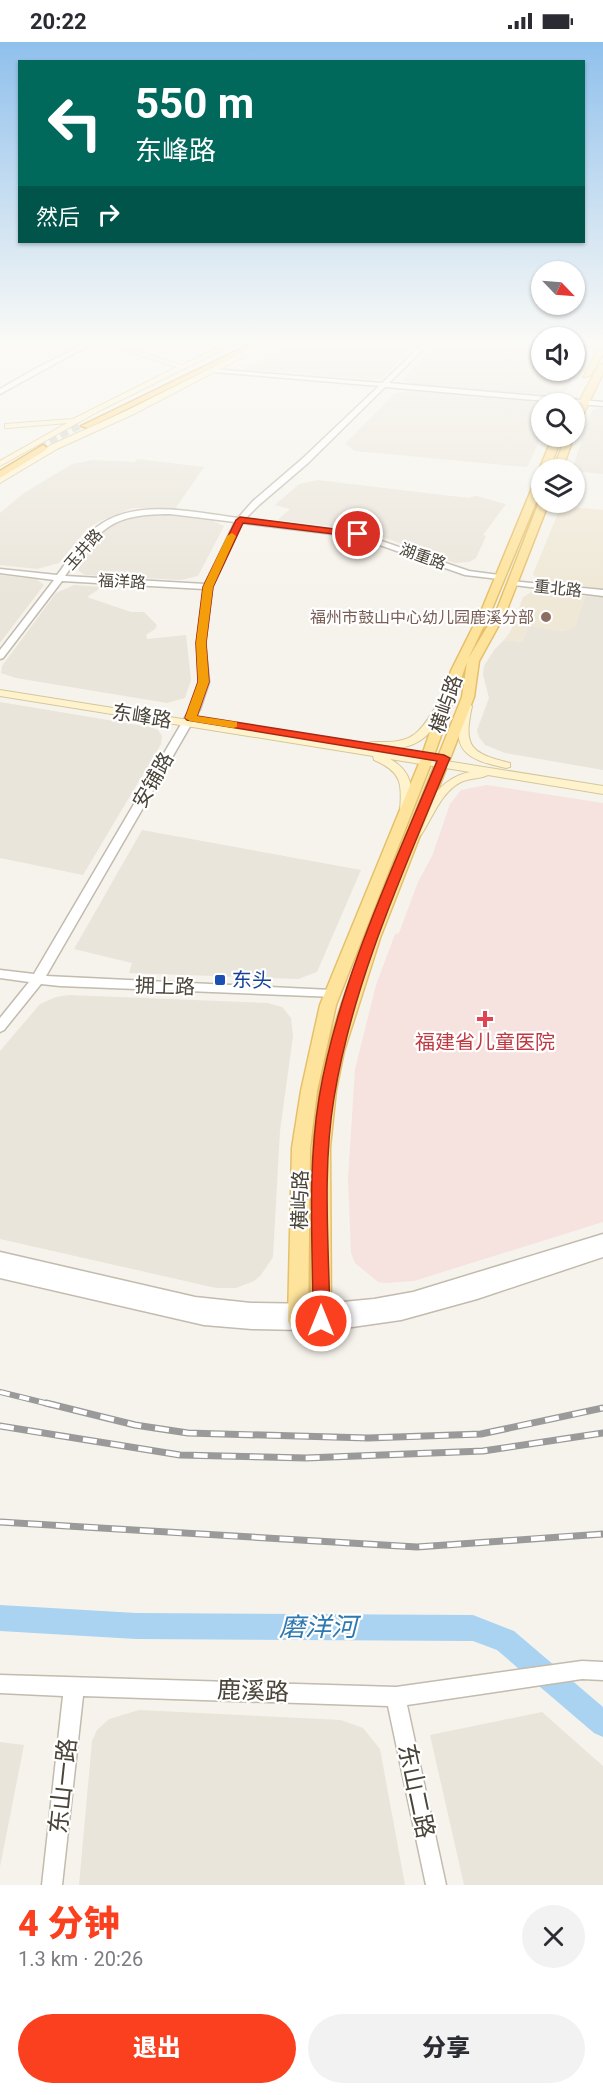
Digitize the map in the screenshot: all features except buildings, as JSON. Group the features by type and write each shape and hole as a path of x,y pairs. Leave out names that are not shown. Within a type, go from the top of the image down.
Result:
{"highway":[{"path":"0,469 39,446"},
{"path":"0,474 39,446"}],"main road":[{"path":"9,431 43,425"},
{"path":"0,464 39,446 50,436 69,425"},
{"path":"0,481 34,458 101,425"},
{"path":"9,431 72,439"},
{"path":"1,455 9,431"},
{"path":"1,455 39,446"},
{"name":"横屿路","path":"322,1316 321,1159 328,1087 358,979 396,875 468,697 473,661 501,612 506,580 531,508"},
{"name":"横屿路","path":"298,1316 300,1164 303,1130 311,1077 331,994 427,759 448,695 539,513"},
{"name":"东峰路","path":"0,687 315,743 603,783"},
{"name":"东峰路","path":"0,693 343,743 427,759"},
{"path":"343,743 387,746 417,739 431,727 448,695"},
{"path":"468,697 462,735 471,751 490,762 573,779"},
{"path":"315,743 325,748 379,758 395,766 407,783 406,812"},
{"name":"东峰路","path":"443,761 603,790"},
{"path":"412,838 441,791 451,782 476,775 511,774"}],"street":[{"name":"安铺路","path":"0,1027 38,981 189,720 204,682 201,643 208,587 240,520 251,507 342,425"},
{"name":"玉井路","path":"0,656 95,532 121,518 144,513 164,512 240,520"},
{"name":"湖重路","path":"240,520 358,534 468,573 506,580"},
{"name":"福洋路","path":"0,571 59,578 208,587"},
{"name":"重北路","path":"506,580 603,593"},
{"name":"拥上路","path":"0,974 38,981 331,994"},
{"path":"322,1316 423,1297 603,1240"},
{"path":"0,1271 189,1315 233,1320 298,1316 382,1316 422,1308 603,1251"},
{"path":"0,1259 195,1304 298,1316"},
{"name":"鹿溪路","path":"0,1684 396,1697 582,1670 603,1671"},
{"name":"东山一路","path":"52,1885 74,1687"},
{"name":"东山二路","path":"396,1697 436,1885"}],"shaded area":[{"path":"364,425 531,425 531,447 537,447 526,467 355,451 345,444"},
{"path":"586,425 603,425 603,474 585,472 585,459 576,459 579,447 585,447"},
{"path":"137,459 204,467 175,509 133,508 98,522 87,529 59,563 37,569 0,565 0,513 24,493 72,464 93,460 134,462"},
{"path":"318,480 468,498 476,496 506,504 483,535 486,536 476,558 469,562 455,563 366,531 278,520 290,509 275,505 299,484"},
{"path":"585,508 603,510 603,589 546,582 537,579 533,574 558,513 585,513"},
{"path":"165,515 213,521 224,526 198,576 181,580 85,575 79,571 78,564 106,529 131,518"},
{"path":"0,575 36,579 44,585 0,643"},
{"path":"74,585 102,587 87,597 131,612 144,612 157,625 146,635 147,639 186,635 191,680 185,698 167,703 16,678 1,673 2,666 56,593"},
{"name":"福州市鼓山中心幼儿园鹿溪分部","path":"533,591 585,596 575,627 564,631 528,626 522,642 504,640 510,632 523,597"},
{"path":"585,596 603,597 603,770 505,753 485,745 477,730 489,698 483,675 484,666 494,650 504,640 522,642 528,626 564,631 575,626"},
{"path":"0,702 150,727 158,730 162,736 161,744 83,875 0,858"},
{"name":"福建省儿童医院","path":"487,785 603,803 603,1222 414,1281 378,1282 355,1263 351,1253 348,1179 355,1069 376,985 395,934 399,933 418,882 432,856 450,804 461,790"},
{"path":"142,830 361,870 317,972 298,979 129,973 132,963 74,949"},
{"path":"69,995 268,1003 282,1007 291,1018 293,1036 280,1131 273,1257 254,1281 236,1288 216,1288 0,1239 0,1051 40,1004 56,997"},
{"path":"139,1710 341,1720 363,1728 380,1749 405,1885 79,1885 92,1741 97,1730 109,1719"},
{"path":"542,1712 603,1766 603,1885 464,1885 430,1735"},
{"path":"0,1742 24,1745 0,1867"}],"waterway":[{"name":"磨洋河","path":"0,1618 136,1626 473,1628 505,1640 603,1724"}],"tunnel":[{"path":"38,446 80,425"}],"railway":[{"path":"0,1392 53,1405"},
{"path":"46,1403 135,1425 188,1433 368,1438 481,1434 603,1408"},
{"path":"0,1426 180,1455 306,1458 483,1451 603,1433"},
{"path":"0,1522 417,1547 603,1534"}],"slow traffic":[{"path":"232,536 210,578 201,643 204,682 190,718 233,725"}],"place":[{"name":"福州市鼓山中心幼儿园鹿溪分部","path":"546,617"},
{"name":"东头","path":"220,980"},
{"name":"福建省儿童医院","path":"485,1019"}],"route":[{"path":"321,1321 321,1159 328,1087 358,979 396,875 444,758 190,718 204,682 201,643 210,578 240,520 358,534"}]}
